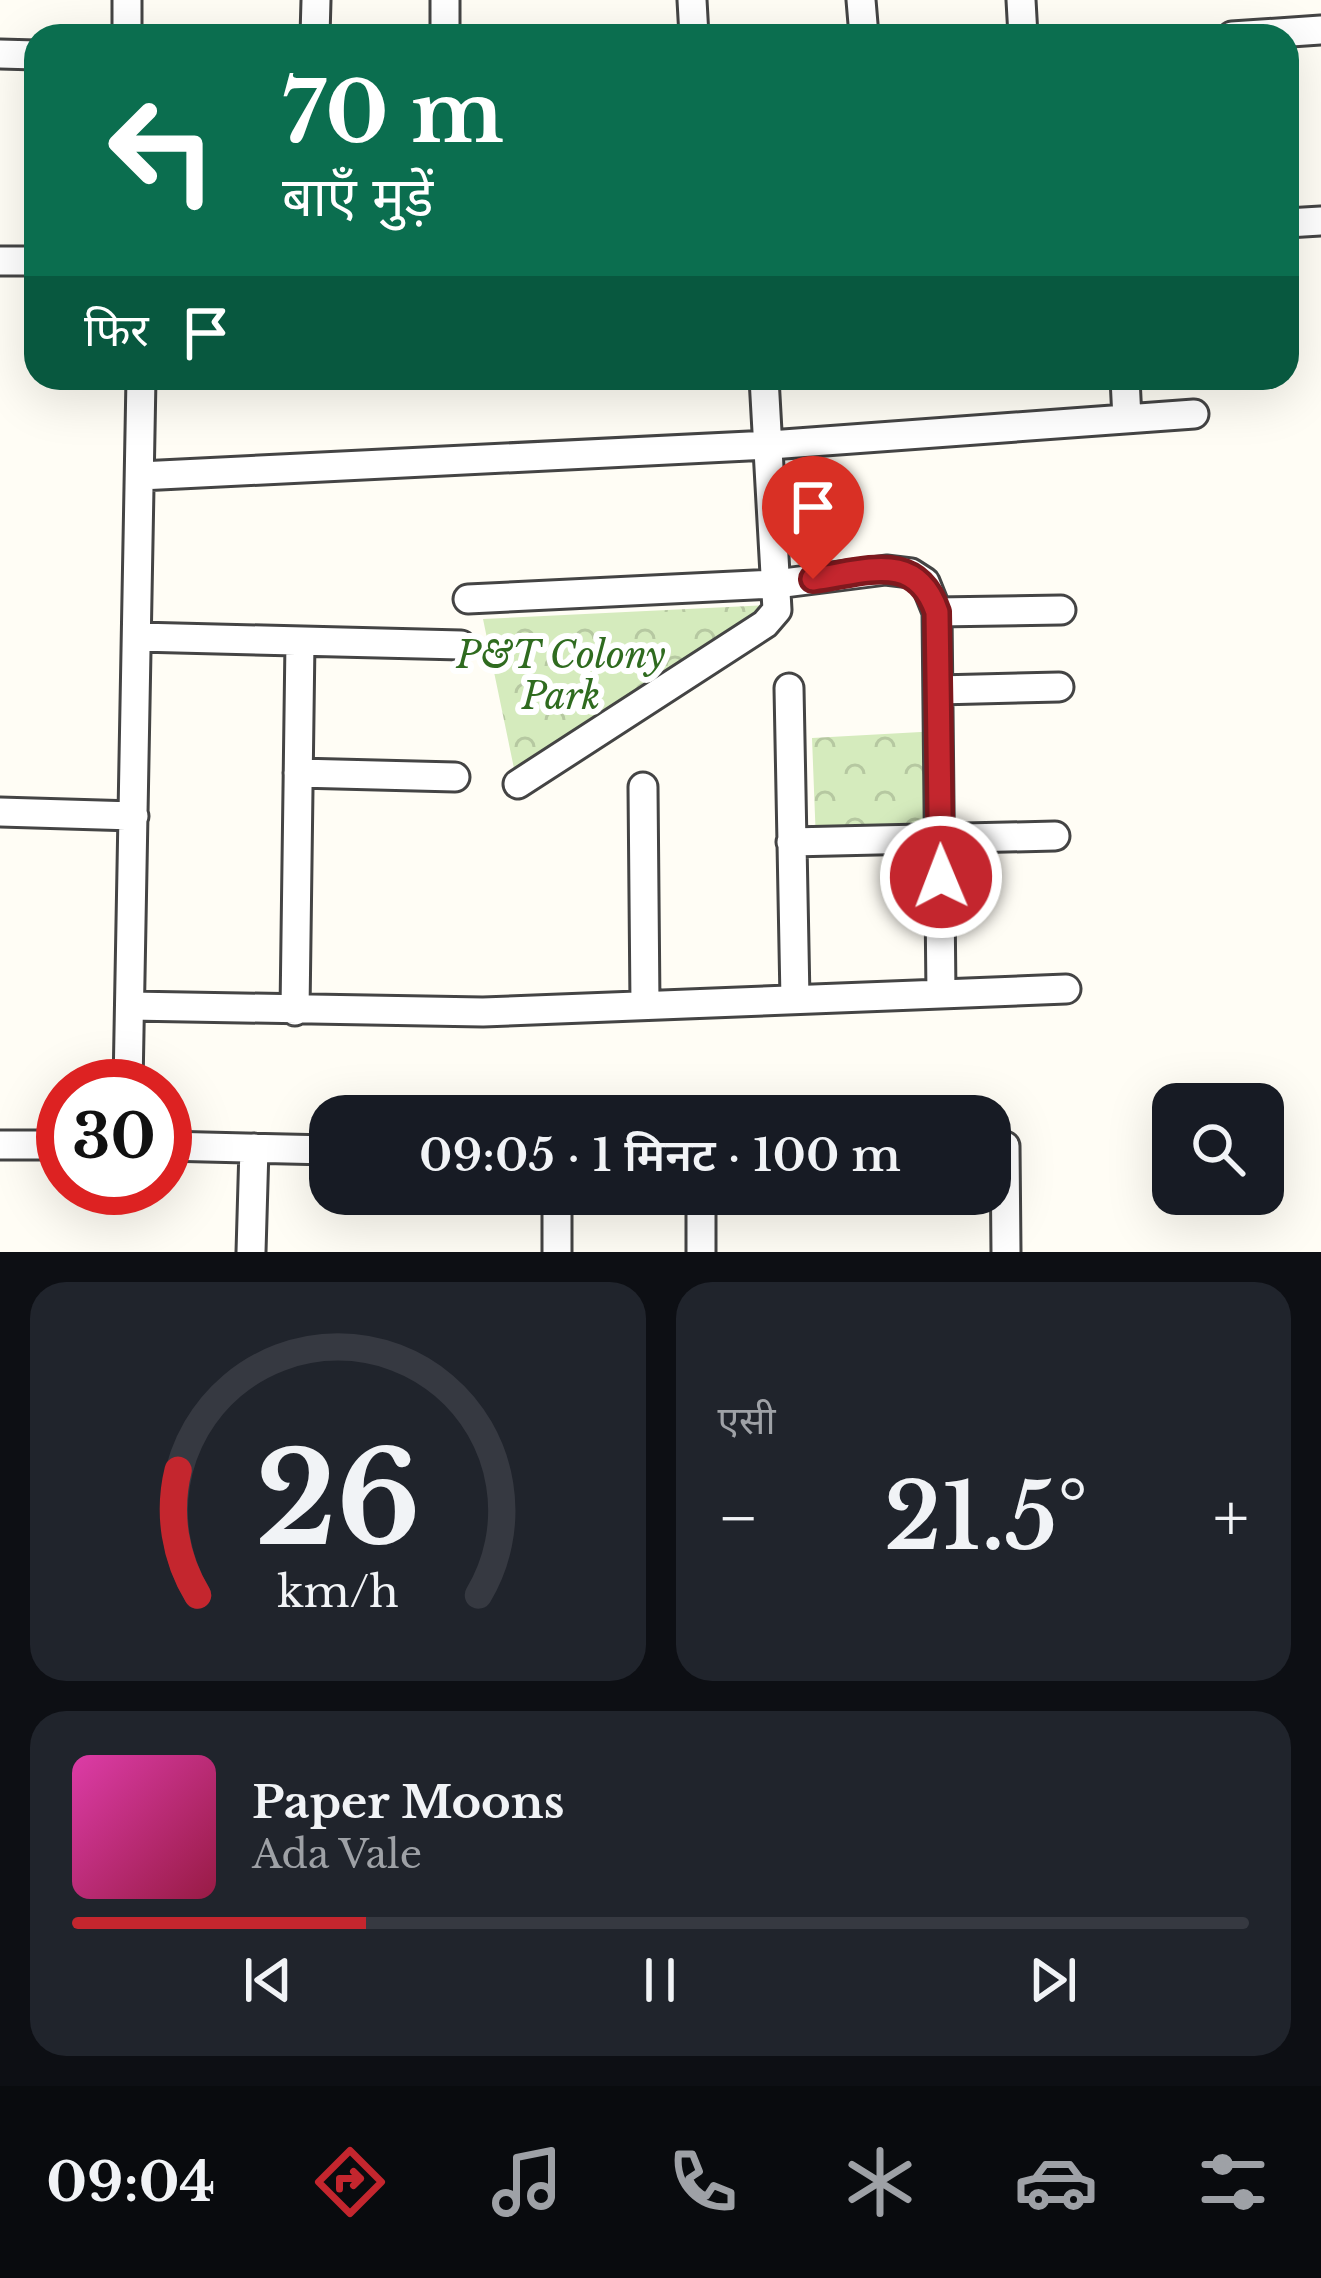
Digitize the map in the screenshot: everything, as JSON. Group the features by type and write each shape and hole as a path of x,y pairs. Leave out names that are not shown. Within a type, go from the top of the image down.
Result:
{"street":[{"path":"129,1059 141,390"},
{"path":"518,784 765,624 777,610 765,390"},
{"path":"1126,390 1127,418"},
{"path":"140,476 770,445 1194,414"},
{"path":"468,599 776,584 886,570 910,573 925,582 937,612 941,994"},
{"path":"937,612 1060,610"},
{"path":"138,638 461,645"},
{"path":"295,1011 300,641"},
{"path":"938,690 1059,687"},
{"path":"789,688 795,999"},
{"path":"298,773 454,777"},
{"path":"644,787 645,1005"},
{"path":"0,812 134,816"},
{"path":"791,842 1055,836"},
{"path":"130,1006 494,1011 1066,989"},
{"path":"0,1145 36,1145"},
{"path":"192,1147 309,1149"},
{"path":"251,1252 254,1148"},
{"path":"557,1215 557,1252"},
{"path":"701,1215 701,1252"},
{"path":"1006,1215 1006,1252"}],"green space":[{"name":"P&T Colony Park","path":"767,605 767,613 516,778 483,619"},
{"path":"939,731 941,838 816,842 812,738"}],"route":[{"path":"813,579 886,570 910,573 925,582 931,595 937,612 941,877"}]}
